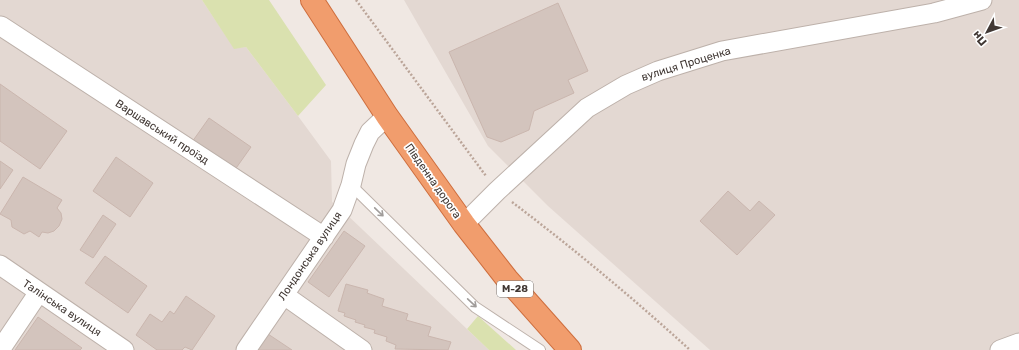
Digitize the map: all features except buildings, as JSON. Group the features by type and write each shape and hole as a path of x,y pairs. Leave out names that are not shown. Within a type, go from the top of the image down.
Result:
{"highway":[{"name":"Південна дорога","path":"312,0 387,116 464,224 507,279 570,350"}],"street":[{"name":"вулиця Проценка","path":"464,224 586,108 626,85 651,74 722,51 934,13 982,0"},
{"name":"Варшавський проїзд","path":"1,26 324,237"},
{"name":"Лондонська вулиця","path":"246,350 342,210 351,185 356,164 364,144 370,132 387,116"},
{"name":"Талінська вулиця","path":"0,265 124,350"},
{"path":"0,350 39,292"},
{"path":"284,295 362,350"},
{"path":"1000,350 1019,343"}],"lane":[{"path":"351,185 475,307 540,350"}],"shaded area":[{"path":"0,0 202,0 234,48 246,47 331,161 332,202 489,350 0,350"},
{"path":"404,0 1019,0 1019,350 710,350 548,206 488,146"}],"green space":[{"path":"202,0 269,0 326,85 298,116 246,47 234,49"},
{"path":"478,316 516,350 489,350 467,329"}]}
